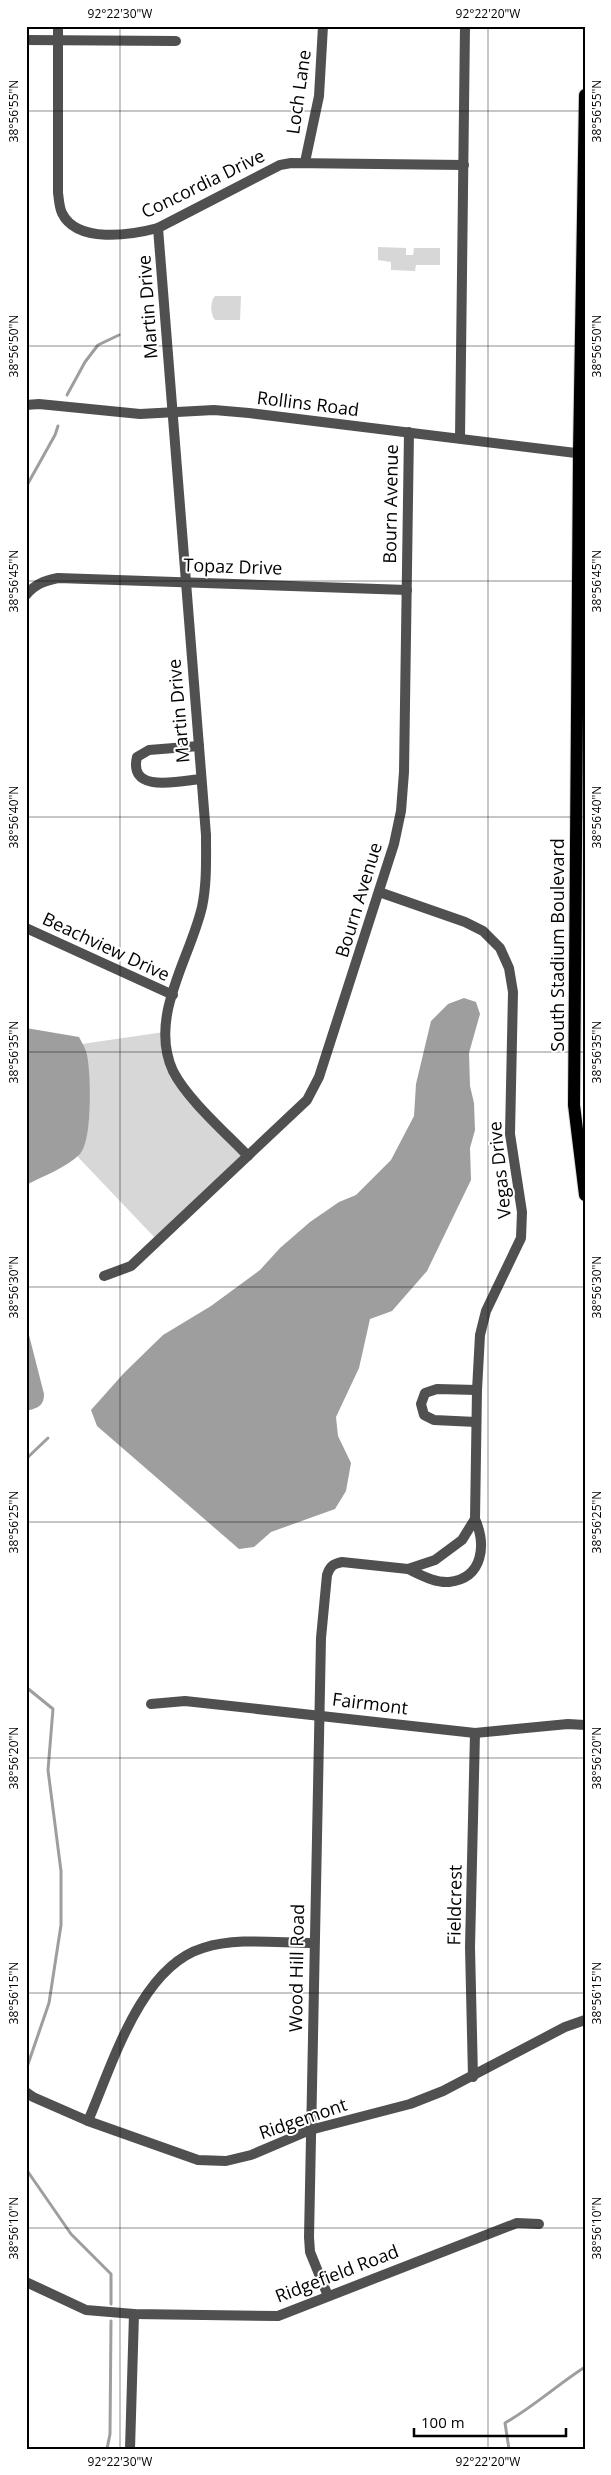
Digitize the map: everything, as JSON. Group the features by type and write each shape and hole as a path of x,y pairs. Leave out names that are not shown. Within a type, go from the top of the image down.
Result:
{"main road":[{"name":"South Stadium Boulevard","path":"585,95 574,1105 585,1195"}],"street":[{"name":"Concordia Drive","path":"58,26 58,193 61,212 69,223 84,232 139,233 158,228 280,165 305,162 464,165"},
{"name":"Loch Lane","path":"305,162 319,96 323,26"},
{"path":"460,438 466,26"},
{"path":"26,40 176,41"},
{"name":"Martin Drive","path":"158,228 206,835 206,882 202,908 173,996 165,1031 167,1053 174,1072 186,1090 248,1156"},
{"name":"Rollins Road","path":"26,404 140,414 214,410 249,413 582,453"},
{"name":"Bourn Avenue","path":"104,1276 131,1266 307,1100 319,1077 379,892 401,811 404,772 409,432"},
{"name":"Topaz Drive","path":"26,595 33,587 45,580 58,578 407,590"},
{"path":"199,746 149,750 137,757 134,767 138,776 152,783 202,779"},
{"name":"Vegas Drive","path":"379,892 465,922 484,931 500,948 509,968 513,992 510,1134 522,1212 520,1238 486,1311 480,1335 476,1422 475,1519"},
{"name":"Beachview Drive","path":"26,928 173,996"},
{"path":"476,1422 434,1420 424,1415 422,1404 425,1393 436,1389 477,1390"},
{"path":"408,1569 435,1560 462,1540 475,1519"},
{"path":"408,1569 430,1579 447,1582 460,1579 470,1573 478,1562 482,1548 482,1534 475,1519"},
{"name":"Wood Hill Road","path":"328,2296 310,2252 313,1943 322,1638 327,1575 329,1568 334,1564 342,1562 408,1569"},
{"name":"Fairmont","path":"152,1704 185,1701 475,1733 568,1724 585,1725"},
{"name":"Fieldcrest","path":"473,2077 470,1947 475,1733"},
{"path":"88,2121 130,2023 149,1989 164,1971 182,1957 202,1948 228,1942 313,1943"},
{"name":"Ridgemont","path":"26,2092 33,2097 88,2121 198,2160 213,2162 238,2159 310,2130 410,2104 473,2077 523,2049 585,2020"},
{"name":"Ridgefield Road","path":"26,2282 86,2310 134,2314 278,2316 517,2223 539,2224"},
{"path":"130,2449 134,2314"}],"shaded area":[{"path":"378,247 406,248 406,255 413,255 414,248 440,248 440,265 416,265 415,271 391,270 391,262 378,260"},
{"path":"215,296 241,296 240,320 215,320 211,308"},
{"path":"464,998 476,1002 480,1014 469,1053 470,1086 474,1103 475,1130 470,1148 471,1180 427,1271 392,1311 370,1319 359,1368 336,1417 338,1436 351,1463 346,1491 335,1509 271,1532 254,1547 239,1549 97,1426 91,1410 124,1373 163,1335 211,1306 260,1270 280,1248 310,1222 339,1202 356,1195 391,1160 414,1116 416,1084 431,1021 448,1004"},
{"path":"26,1028 79,1037 87,1055 90,1106 87,1135 80,1154 61,1168 26,1185"},
{"path":"164,1032 173,1072 247,1156 157,1240 77,1156 83,1148 87,1135 90,1102 88,1068 82,1044"},
{"path":"26,1331 29,1335 44,1398 37,1408 26,1411"}],"waterway":[{"path":"67,395 85,362 98,345 119,335"},
{"path":"26,487 55,435 58,426"},
{"path":"26,1459 48,1438"},
{"path":"26,1687 53,1709 48,1770 61,1871 61,1925 49,2003 26,2070"},
{"path":"26,2169 71,2234 111,2274 111,2304"},
{"path":"107,2449 110,2434 111,2321"},
{"path":"509,2449 505,2423 585,2367"}]}
